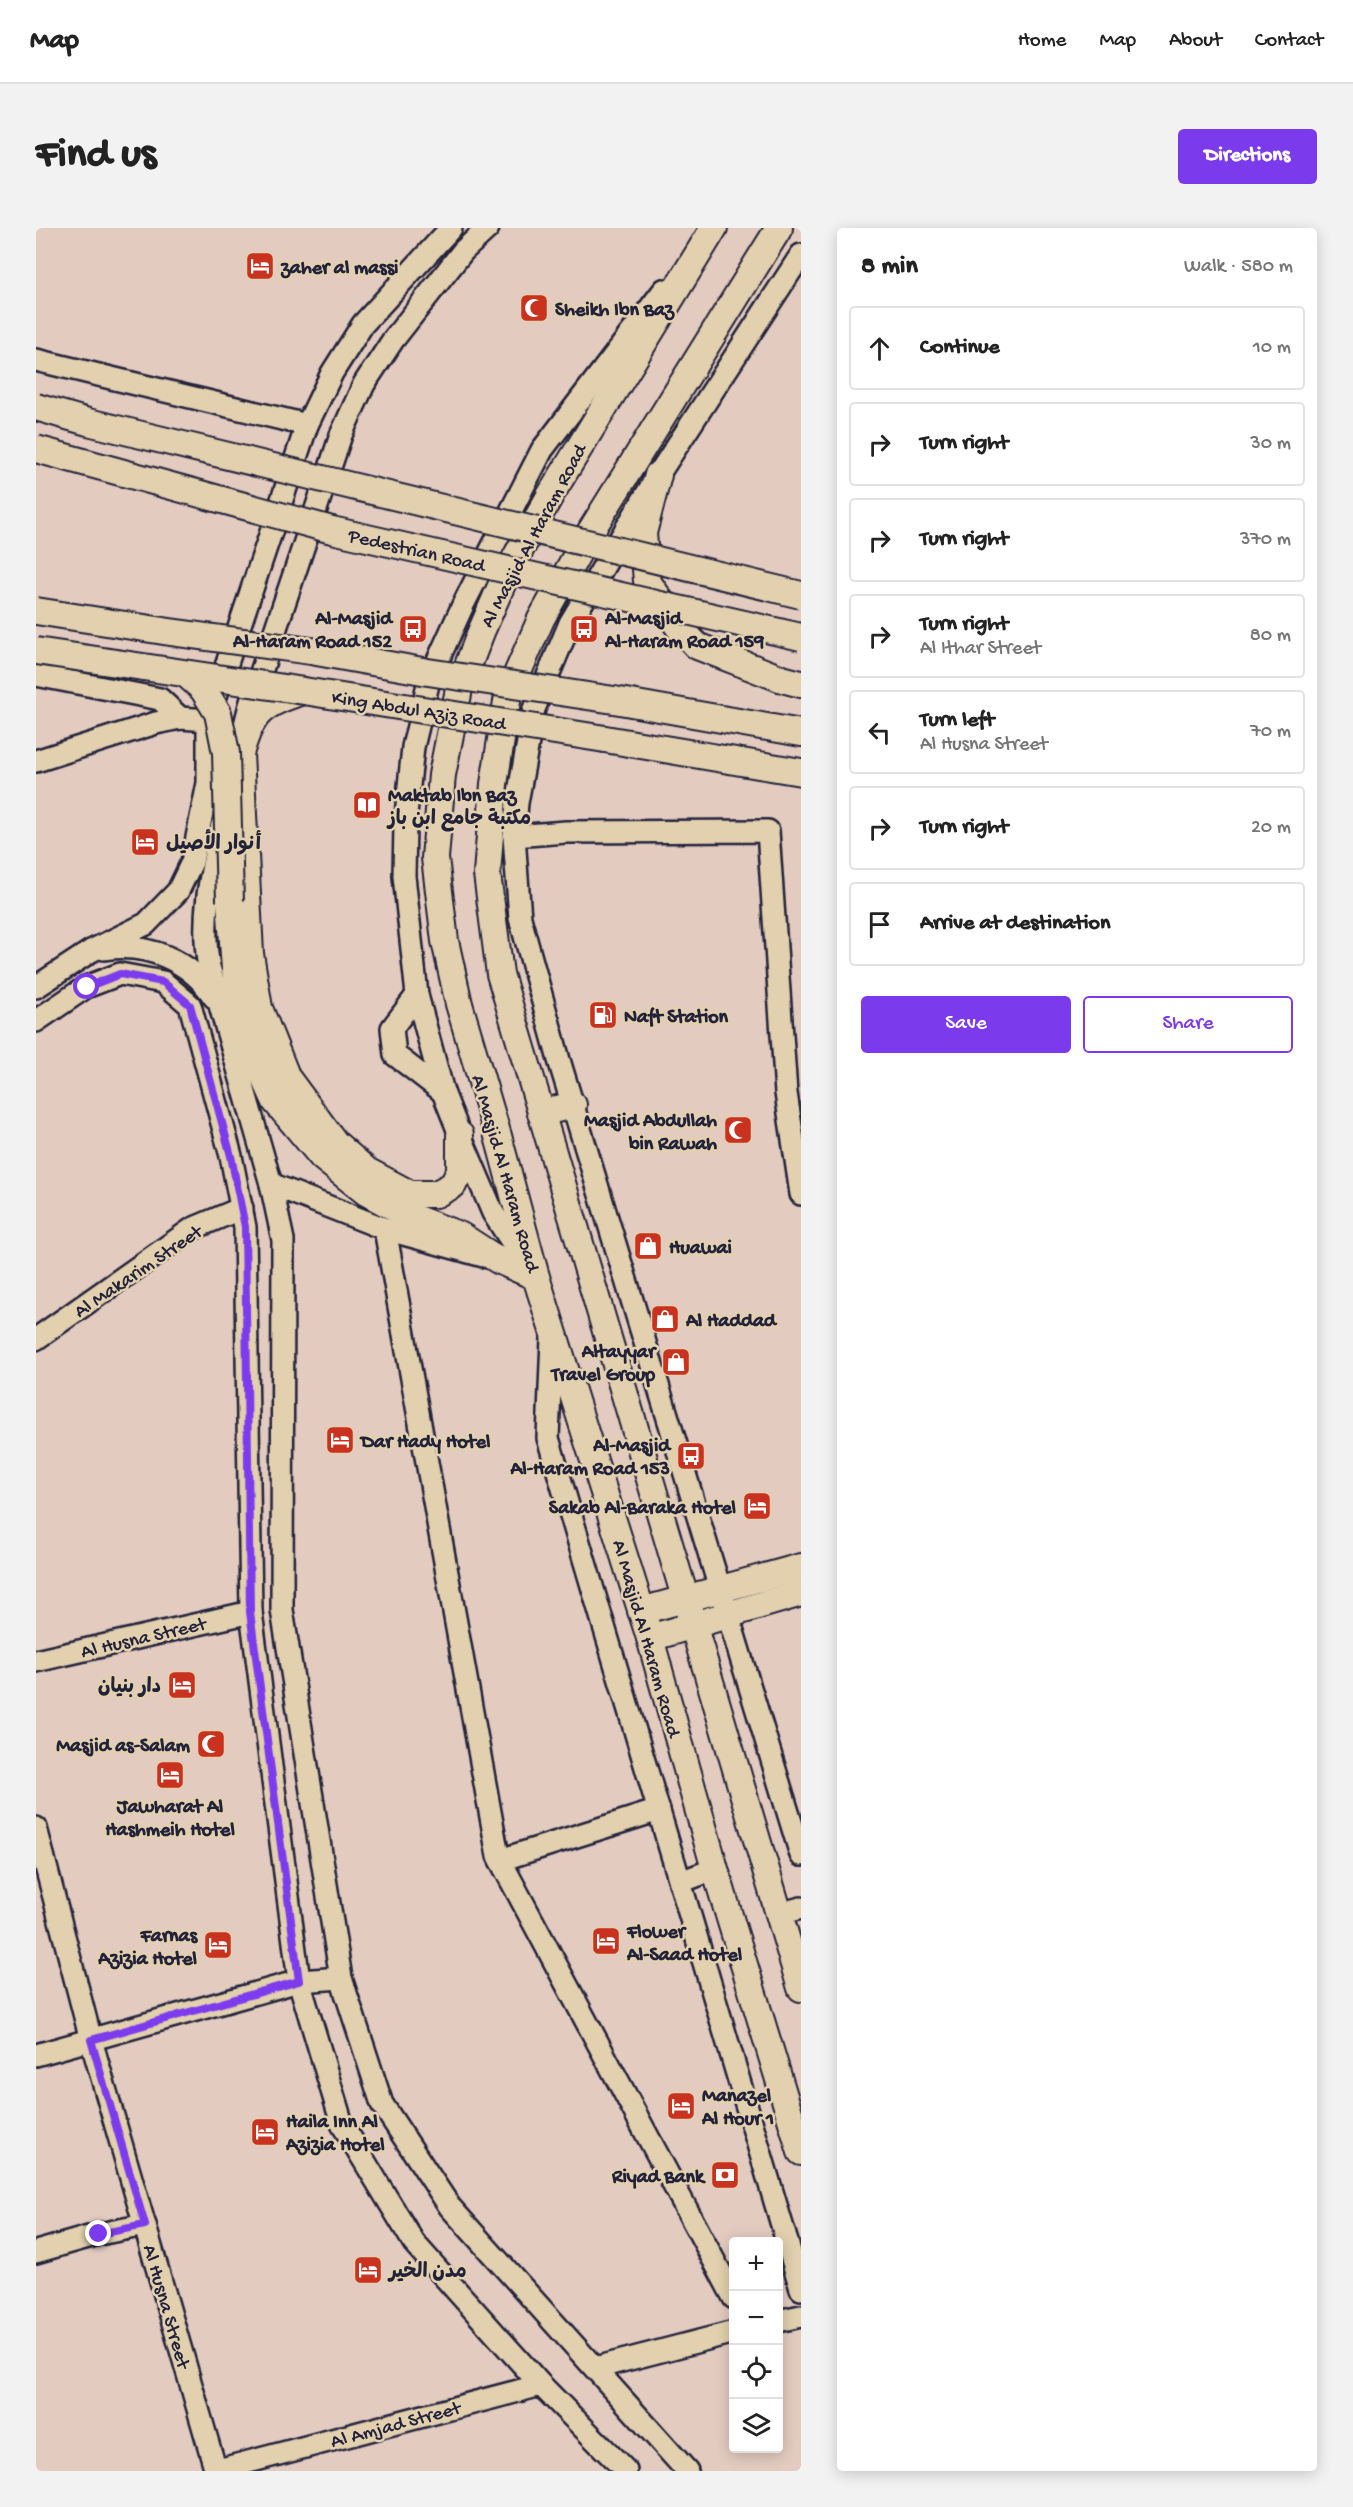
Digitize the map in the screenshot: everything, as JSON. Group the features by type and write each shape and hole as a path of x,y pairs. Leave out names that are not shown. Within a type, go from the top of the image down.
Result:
{"main road":[{"name":"Al Masjid Al Haram Road","path":"713,228 585,435 506,575 459,689 442,775 435,858 445,941 459,1004 536,1277 650,1638 715,1869 801,2152"},
{"path":"779,228 584,542 541,619 508,695 494,784 487,874 500,974 693,1626 790,1911 801,1988"},
{"path":"36,407 88,423 801,595"},
{"name":"Pedestrian Road","path":"36,449 333,530 801,637"},
{"path":"658,475 643,533 647,581 678,626 697,646 782,679 801,684"},
{"name":"King Abdul Aziz Road","path":"36,611 311,651 801,733"},
{"name":"King Abdul Aziz Road","path":"36,651 304,691 801,772"},
{"path":"186,674 203,689 218,713 226,753 230,930 237,996 250,1045 276,1102 329,1150 366,1192 414,1218 460,1236 498,1260 536,1277"},
{"path":"304,691 274,700 258,714 246,731 240,754 250,954 259,1008 273,1048 287,1078 329,1150 410,1194 436,1194 453,1185 460,1171 460,1135"},
{"path":"541,1113 573,1105"},
{"path":"641,1611 801,1567"},
{"path":"650,1638 801,1593"}],"street":[{"path":"36,987 91,951 146,924 178,891 192,862 208,783 208,720 307,425 332,373 363,324 452,228"},
{"path":"488,228 456,260 393,340 364,384 340,435 250,705 211,874 204,941 219,1004 271,1184 284,1240 282,1610 341,1978 382,2104 450,2207 687,2471"},
{"path":"536,1277 493,1213 460,1135 443,1092 417,995 404,876 405,825 413,747 429,680 463,605 542,450 713,228"},
{"path":"435,244 456,260"},
{"path":"801,255 658,475 570,623 534,709 517,803 514,836 520,918 573,1105 801,1855"},
{"path":"36,360 307,425"},
{"path":"36,675 160,699 180,718"},
{"path":"36,761 156,723 180,718 208,720"},
{"path":"514,836 566,832 768,831 786,1093 801,1194"},
{"path":"91,951 121,947 136,948 165,956 196,975 219,1004"},
{"path":"36,1021 87,987 120,974 163,982 190,1005 231,1156 245,1227 250,1612 299,1981 342,2124 414,2243 541,2385 626,2471"},
{"path":"417,995 392,1028 395,1055 443,1092"},
{"path":"271,1184 385,1229 498,1260"},
{"name":"Al Makarim Street","path":"36,1339 192,1229 242,1208"},
{"path":"385,1229 500,1860 730,2291"},
{"path":"552,1325 548,1438 801,2289"},
{"name":"Al Husna Street","path":"36,1661 250,1612"},
{"path":"500,1860 659,1810"},
{"name":"Al Husna Street","path":"36,1828 91,2040 215,2471"},
{"path":"681,1882 715,1869"},
{"path":"36,2055 299,1981 341,1978"},
{"path":"36,2252 99,2234 145,2225"},
{"path":"783,2320 801,2316"},
{"path":"595,2368 729,2333"},
{"name":"Al Amjad Street","path":"215,2471 541,2385"}],"place":[{"name":"zaher al massi","path":"260,266"},
{"name":"Sheikh Ibn Baz","path":"534,308"},
{"name":"Al-Masjid Al-Haram Road 152","path":"413,629"},
{"name":"Al-Masjid Al-Haram Road 159","path":"584,629"},
{"name":"Maktab Ibn Baz مكتبة جامع ابن باز","path":"367,805"},
{"name":"أنوار الأصيل","path":"145,842"},
{"name":"Naft Station","path":"603,1015"},
{"name":"Masjid Abdullah bin Rawah","path":"738,1130"},
{"name":"Huawai","path":"648,1246"},
{"name":"Al Haddad","path":"665,1319"},
{"name":"Altayyar Travel Group","path":"676,1362"},
{"name":"Dar Hady Hotel","path":"340,1440"},
{"name":"Al-Masjid Al-Haram Road 153","path":"691,1456"},
{"name":"Sakab Al-Baraka Hotel","path":"757,1506"},
{"name":"دار بنيان","path":"182,1685"},
{"name":"Masjid as-Salam","path":"211,1744"},
{"name":"Jawharat Al Hashmeih Hotel","path":"170,1775"},
{"name":"Flower Al-Saad Hotel","path":"606,1941"},
{"name":"Farnas Azizia Hotel","path":"218,1945"},
{"name":"Manazel Al Hour 1","path":"681,2106"},
{"name":"Haila Inn Al Azizia Hotel","path":"265,2132"},
{"name":"Riyad Bank","path":"725,2175"},
{"name":"مدن الخير","path":"368,2270"}],"route":[{"path":"87,987 120,974 163,982 190,1005 231,1156 245,1227 250,1612 299,1981 91,2040 145,2225 99,2234"}]}
